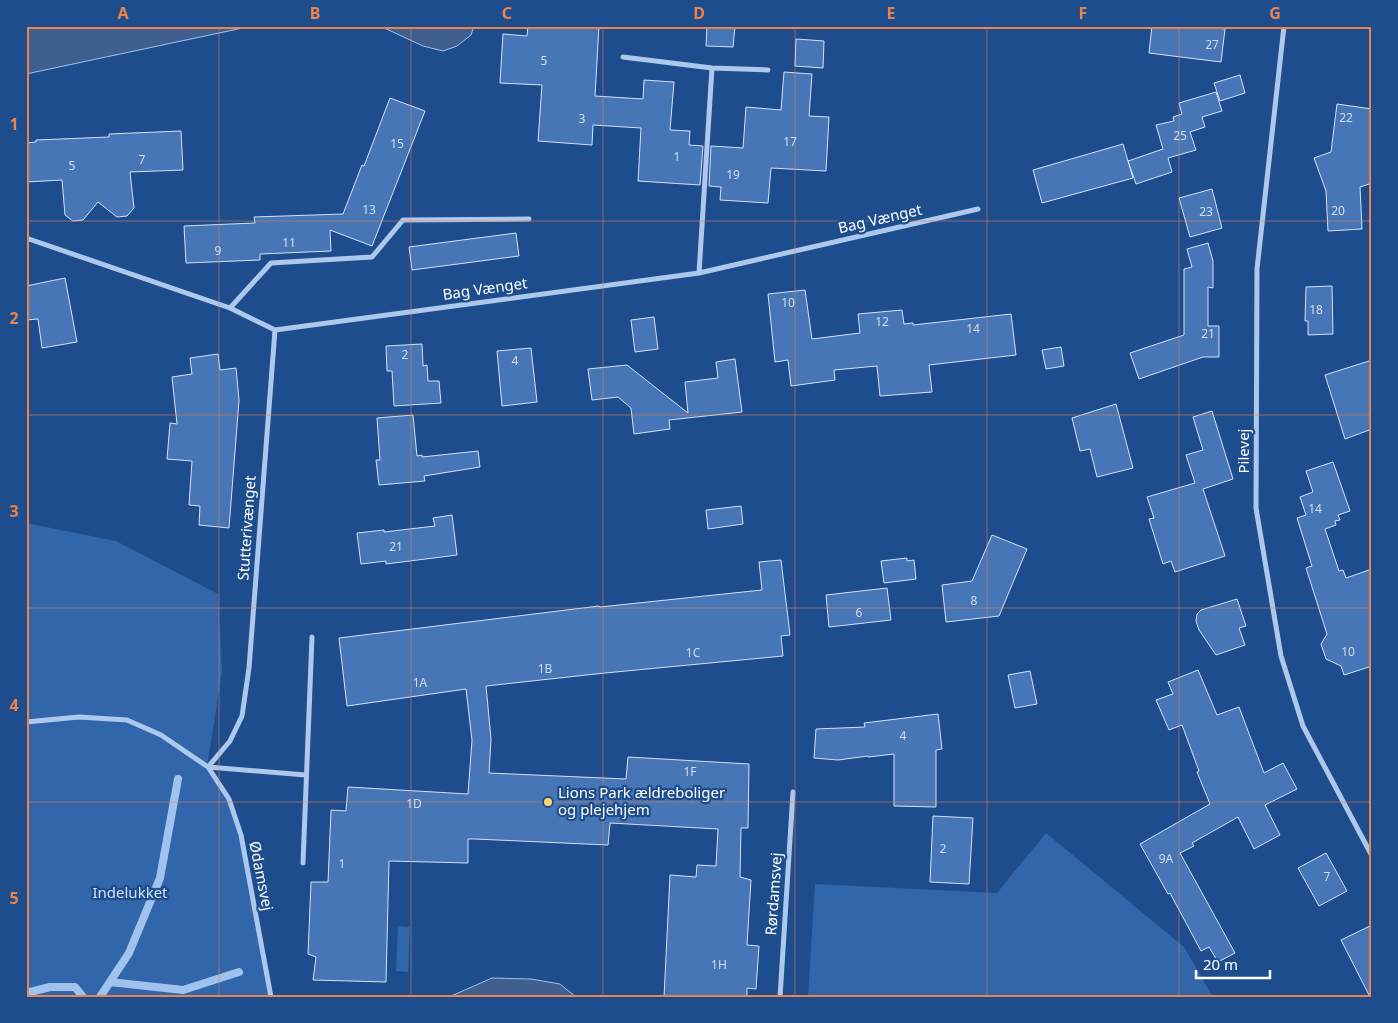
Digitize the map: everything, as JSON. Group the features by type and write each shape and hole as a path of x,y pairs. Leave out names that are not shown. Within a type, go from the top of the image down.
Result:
{"street":[{"name":"Pilevej","path":"1284,26 1257,269 1256,508 1281,656 1303,726 1372,856"},
{"path":"623,58 712,68 768,70"},
{"path":"699,273 712,68"},
{"name":"Bag Vænget","path":"275,330 699,273 978,209"},
{"path":"230,308 271,263 372,257 403,220 529,219"},
{"path":"26,238 230,308 275,330"},
{"name":"Stutterivænget","path":"208,767 230,740 242,716 250,658 275,330"},
{"path":"303,863 312,637"},
{"name":"Ødamsvej","path":"26,722 80,717 127,720 161,735 208,767 229,799 241,835 271,997"},
{"name":"Ødamsvej","path":"208,767 306,775"},
{"name":"Rørdamsvej","path":"780,997 794,792"}],"green space":[{"name":"Indelukket","path":"26,523 116,541 218,594 222,671 207,767 229,799 241,835 271,997 26,997"},
{"path":"1046,833 1184,947 1213,997 808,997 815,884 997,893"},
{"path":"398,926 410,927 408,972 396,971"}],"shaded area":[{"path":"26,26 252,26 26,74"},
{"path":"380,26 474,26 471,35 457,46 443,51 423,46"},
{"path":"492,978 531,979 560,984 576,997 449,997"}],"building":[{"path":"528,26 599,26 595,96 643,99 644,80 674,82 670,130 690,131 689,145 703,146 700,185 638,181 641,128 593,125 592,145 538,141 542,85 500,83 503,34 527,36"},
{"path":"707,26 735,26 733,47 706,46"},
{"path":"1152,26 1204,26 1225,29 1221,62 1149,53"},
{"path":"796,39 824,41 823,68 795,66"},
{"path":"784,72 812,74 809,116 829,117 826,171 771,168 768,203 720,200 721,187 709,186 711,146 743,148 746,107 781,110"},
{"path":"1240,75 1245,93 1220,101 1214,83"},
{"path":"1216,92 1222,111 1202,117 1205,127 1190,132 1196,150 1168,158 1172,172 1136,184 1128,161 1163,149 1156,125 1174,121 1173,117 1182,114 1179,103"},
{"path":"390,98 425,111 372,246 330,230 331,251 260,254 260,260 186,263 184,226 255,223 254,217 343,214"},
{"path":"1337,104 1372,109 1372,183 1360,187 1362,229 1328,231 1326,191 1314,158 1331,152"},
{"path":"181,131 183,170 130,172 134,208 127,216 117,217 98,202 83,220 73,221 65,215 62,180 26,182 26,143 36,142 36,140 109,137 109,134"},
{"path":"1123,144 1133,178 1042,203 1033,170"},
{"path":"1212,189 1222,228 1190,237 1179,198"},
{"path":"516,233 519,256 412,270 409,247"},
{"path":"1208,243 1213,261 1213,288 1208,287 1208,326 1219,326 1219,357 1203,357 1139,379 1130,353 1184,335 1184,269 1192,267 1187,249"},
{"path":"65,278 77,342 42,348 38,319 26,320 26,286"},
{"path":"1332,286 1333,334 1308,335 1308,321 1305,321 1306,287"},
{"path":"805,290 812,339 860,333 858,314 902,310 904,324 913,323 913,325 1011,314 1016,355 929,365 932,392 880,396 877,366 834,370 835,380 791,386 788,360 775,362 768,294"},
{"path":"654,317 658,349 635,352 631,320"},
{"path":"422,344 423,366 427,365 428,381 439,381 441,403 394,406 392,371 387,371 386,346"},
{"path":"1061,347 1064,366 1046,369 1042,350"},
{"path":"531,348 537,402 502,406 497,351"},
{"path":"218,354 220,370 236,368 239,400 229,528 199,525 200,506 189,505 192,461 167,459 170,423 177,424 172,377 192,374 190,358"},
{"path":"735,359 742,412 669,420 670,429 634,434 631,408 618,397 592,400 588,369 627,365 688,413 685,382 718,378 716,362"},
{"path":"1372,360 1372,429 1345,439 1325,375"},
{"path":"1116,404 1133,468 1097,477 1090,449 1080,451 1072,418"},
{"path":"1212,411 1233,479 1203,489 1225,556 1175,572 1171,561 1163,564 1149,519 1154,518 1147,497 1195,483 1186,455 1203,450 1193,417"},
{"path":"413,415 417,456 478,451 480,467 424,476 425,481 379,485 376,460 380,460 377,418"},
{"path":"1333,462 1350,511 1338,515 1340,520 1335,521 1336,525 1325,529 1339,571 1343,570 1346,578 1372,569 1372,666 1344,675 1341,666 1326,659 1321,644 1327,634 1306,568 1312,566 1297,518 1306,515 1300,497 1313,492 1306,471"},
{"path":"741,506 743,524 708,529 706,510"},
{"path":"452,515 457,555 386,564 386,561 361,564 357,533 435,526 433,518"},
{"path":"992,535 1027,549 999,616 946,622 942,585 972,581"},
{"path":"907,558 907,561 914,560 916,579 884,583 881,561"},
{"name":"Lions Park ældreboliger og plejehjem","path":"781,560 790,635 781,636 783,656 486,686 491,739 489,773 626,779 628,757 749,764 748,828 741,828 740,877 751,880 747,945 759,946 756,989 747,988 747,997 664,997 670,875 696,877 697,865 716,866 718,829 610,823 608,845 468,839 468,863 389,861 386,982 313,980 316,957 308,954 311,882 328,882 331,810 346,811 348,787 468,794 472,740 466,689 347,706 339,638 599,606 762,590 759,562"},
{"path":"887,588 891,620 829,627 826,595"},
{"path":"1237,599 1246,626 1239,628 1245,645 1216,655 1199,630 1196,621 1197,614 1201,610"},
{"path":"1198,670 1217,715 1239,707 1264,773 1283,763 1297,789 1265,805 1280,835 1254,849 1238,817 1192,843 1194,846 1180,853 1235,953 1218,962 1209,947 1201,951 1170,893 1168,894 1140,844 1210,804 1197,772 1199,771 1182,725 1169,730 1156,700 1173,694 1168,682"},
{"path":"1030,671 1037,704 1015,708 1008,675"},
{"path":"938,714 942,749 936,750 936,807 894,806 894,754 838,760 814,758 816,729 865,727 864,723"},
{"path":"933,816 973,818 969,884 930,882"},
{"path":"1326,853 1347,891 1319,906 1298,868"},
{"path":"1372,925 1372,997 1370,997 1341,940"}],"waterway":[{"path":"100,997 129,953 160,878 178,779"},
{"path":"110,982 183,990 239,972"},
{"path":"26,993 50,987 75,987 83,997"}],"place":[{"name":"Lions Park ældreboliger og plejehjem","path":"548,802"}]}
